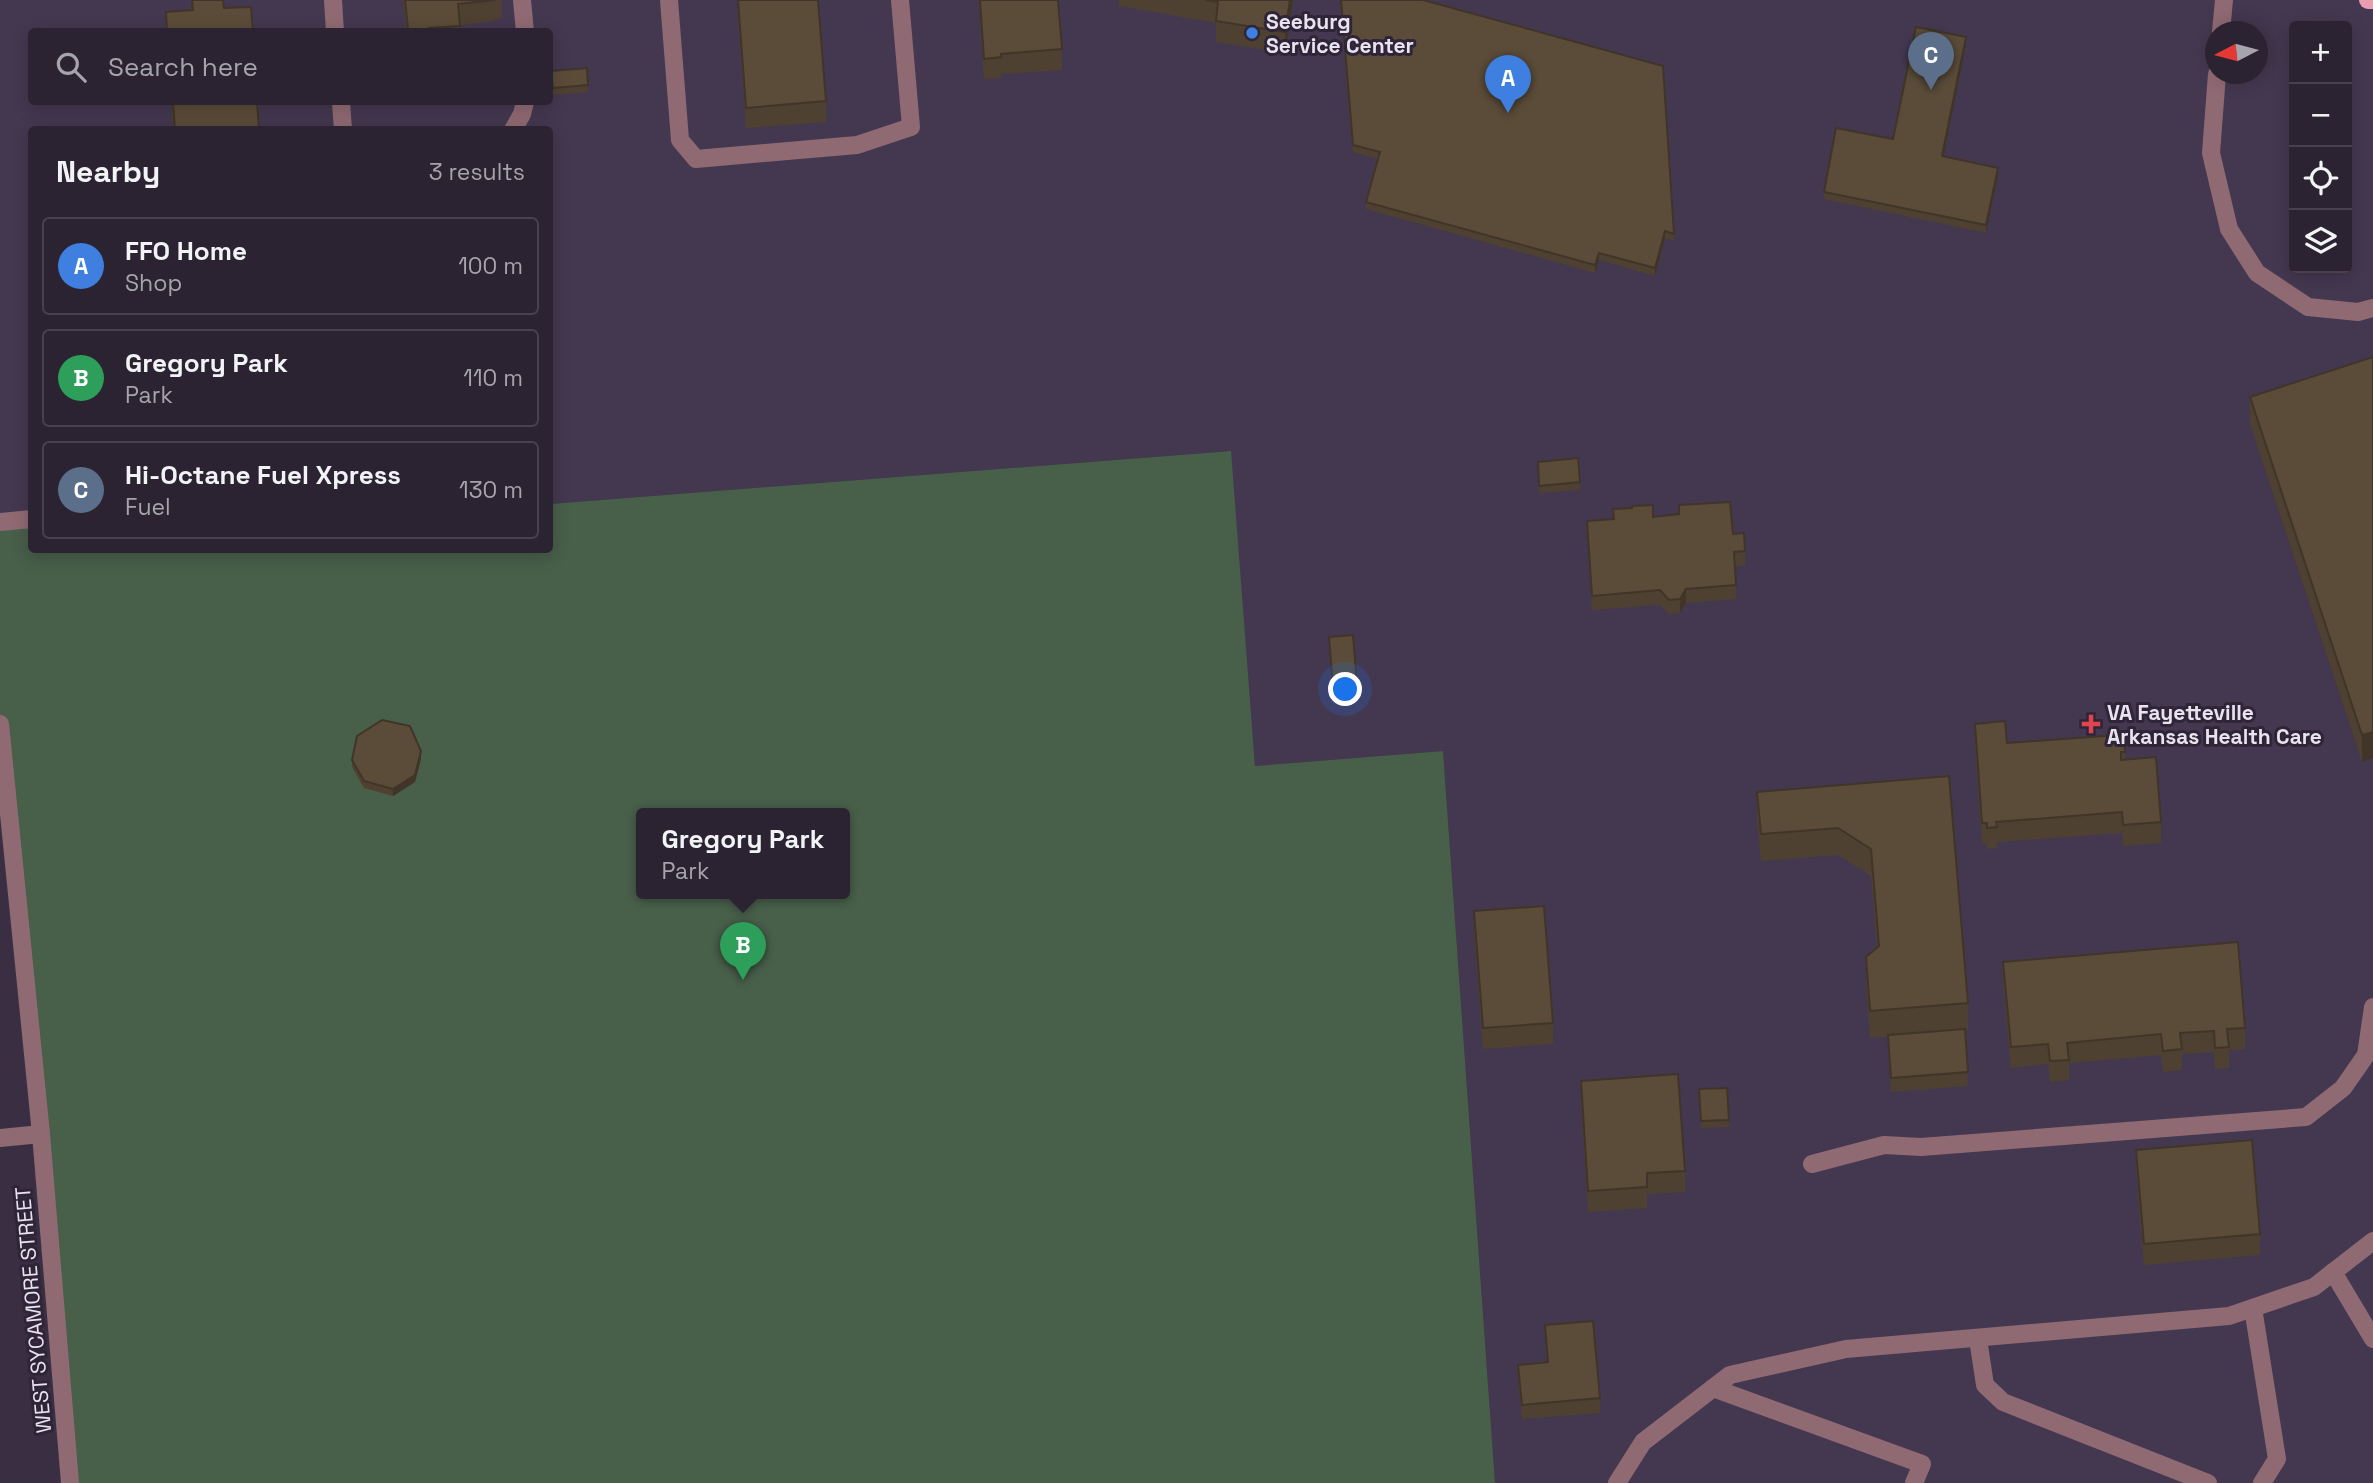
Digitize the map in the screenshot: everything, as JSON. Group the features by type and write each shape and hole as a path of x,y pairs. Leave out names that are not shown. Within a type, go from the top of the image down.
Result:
{"main road":[{"path":"2368,0 2373,0"}],"street":[{"path":"333,0 335,28"},
{"path":"522,0 525,28"},
{"path":"669,0 680,140 696,159 857,145 911,127 900,0"},
{"path":"2222,21 2224,0"},
{"path":"2216,84 2211,153 2229,229 2257,273 2308,307 2358,312 2373,308"},
{"path":"341,105 343,126"},
{"path":"515,126 524,105"},
{"path":"0,522 28,519"},
{"name":"WEST SYCAMORE STREET","path":"0,724 41,1134 70,1483"},
{"path":"1812,1164 1884,1145 1921,1147 2306,1117 2343,1088 2367,1055 2373,1007"},
{"path":"0,1138 41,1134"},
{"path":"1617,1483 1643,1442 1730,1375 1846,1349 2229,1316 2314,1287 2373,1241"},
{"path":"2333,1272 2373,1339"},
{"path":"2253,1308 2277,1459 2262,1483"},
{"path":"1978,1339 1985,1385 2003,1402 2208,1483"},
{"path":"1713,1388 1922,1464 1914,1483"}],"shaded area":[{"path":"0,0 2373,0 2373,1483 1495,1483 1443,751 1255,766 1230,451 553,504 553,126 28,126 28,519 0,522"}],"green space":[{"path":"1231,451 1255,766 1443,751 1495,1483 70,1483 0,724 0,522 28,519 28,553 553,553 553,504"}],"building":[{"path":"192,0 223,0 224,8 251,7 253,28 167,28 166,12 193,10"},
{"path":"405,0 495,0 458,4 460,26 408,28"},
{"path":"738,0 818,0 826,101 746,108"},
{"path":"980,0 1058,0 1062,49 1001,54 1001,57 984,59"},
{"path":"1205,0 1290,0 1285,32 1216,21 1218,2"},
{"path":"1341,0 1423,0 1663,66 1674,234 1665,231 1655,268 1599,253 1595,265 1366,202 1380,152 1353,145"},
{"path":"1916,27 1966,37 1942,156 1998,168 1986,225 1824,192 1836,128 1893,139"},
{"path":"587,68 588,85 553,88 553,71"},
{"path":"173,105 257,105 259,126 175,126"},
{"path":"2373,357 2373,732 2362,735 2250,397"},
{"path":"1578,458 1580,482 1539,486 1538,462"},
{"path":"1730,502 1733,534 1744,533 1745,551 1734,552 1736,585 1686,589 1680,599 1669,600 1660,590 1592,596 1587,521 1614,519 1613,509 1632,506 1653,505 1653,517 1679,514 1679,505"},
{"path":"1353,635 1357,685 1333,687 1329,637"},
{"path":"382,720 410,726 421,751 415,775 393,789 364,781 352,760 357,736"},
{"path":"2005,721 2007,743 2124,736 2125,752 2121,752 2121,760 2156,757 2161,822 2123,825 2122,812 1996,822 1997,827 1987,828 1987,823 1982,823 1975,724"},
{"path":"1949,776 1968,1003 1870,1011 1866,957 1879,946 1871,849 1838,828 1761,834 1757,792"},
{"path":"1544,906 1553,1023 1483,1028 1474,911"},
{"path":"2238,942 2245,1028 2227,1029 2229,1047 2215,1048 2214,1031 2180,1033 2182,1049 2163,1051 2161,1034 2067,1043 2069,1060 2050,1061 2048,1044 2011,1047 2003,962"},
{"path":"1965,1029 1968,1072 1891,1078 1888,1035"},
{"path":"1678,1074 1685,1171 1647,1173 1647,1187 1588,1191 1581,1081"},
{"path":"1727,1088 1729,1120 1701,1121 1699,1089"},
{"path":"2252,1140 2260,1234 2144,1244 2136,1150"},
{"path":"1593,1321 1600,1398 1522,1405 1518,1365 1548,1362 1545,1325"}],"place":[{"name":"Seeburg Service Center","path":"1252,33"},
{"name":"Hi-Octane Fuel Xpress","path":"1931,90"},
{"name":"FFO Home","path":"1508,113"},
{"name":"VA Fayetteville Arkansas Health Care","path":"2091,724"},
{"name":"Gregory Park","path":"743,980"}]}
